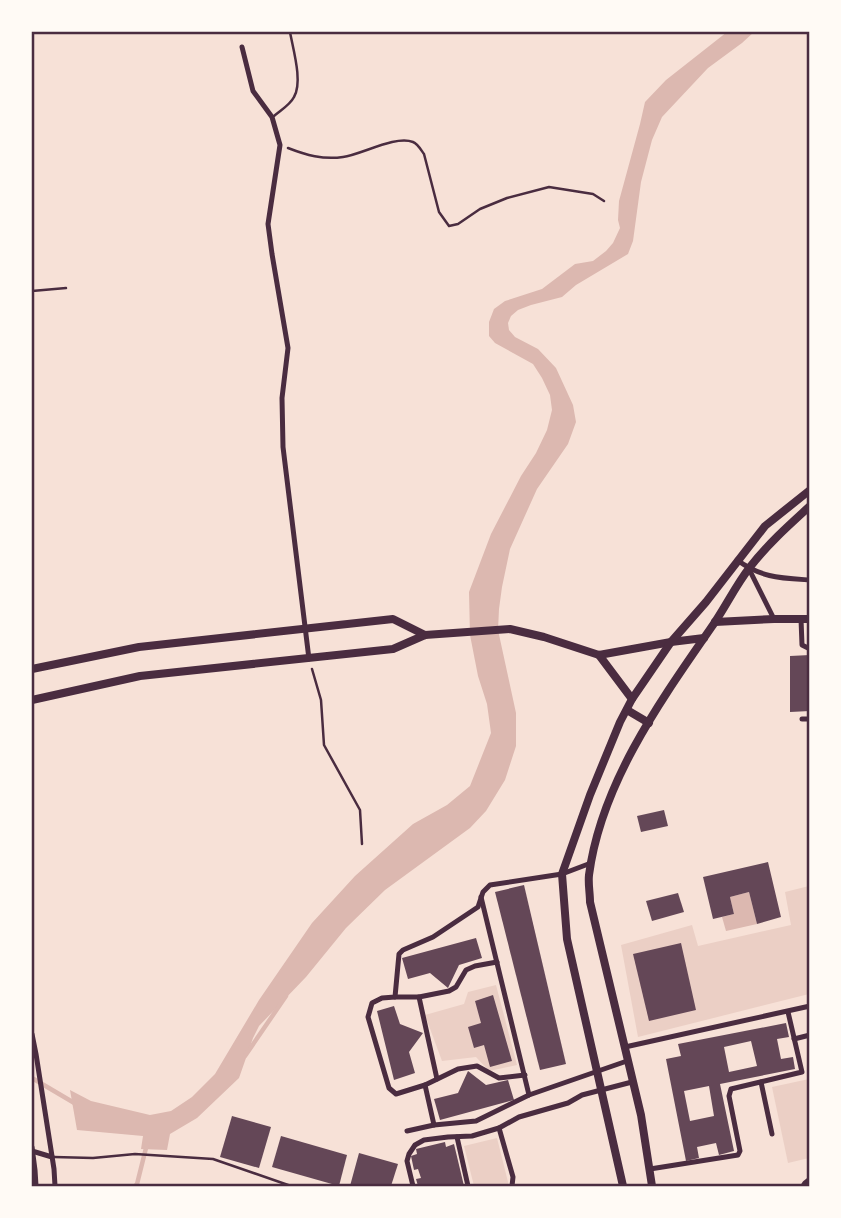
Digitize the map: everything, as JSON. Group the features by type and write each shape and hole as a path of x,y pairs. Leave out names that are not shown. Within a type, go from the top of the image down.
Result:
{"main road":[{"path":"623,1186 566,939 562,874 590,795 632,699 671,642 765,526 810,490"},
{"path":"652,1186 641,1115 590,902 589,877 599,830 632,750 672,685 749,569 775,537 810,506"},
{"path":"785,510 795,520"},
{"path":"715,622 805,619"},
{"path":"32,669 139,647 393,620 425,635"},
{"path":"32,700 140,677 393,649 425,635 510,629 599,654 704,638"},
{"path":"599,654 632,699"},
{"path":"626,710 649,723"}],"street":[{"path":"242,47 253,90 272,117 280,145 268,224 288,348 282,398 283,447 309,659"},
{"path":"737,560 749,569 775,578 810,580"},
{"path":"749,569 774,619"},
{"path":"805,619 802,645 810,649"},
{"path":"802,719 810,719"},
{"path":"395,996 399,954 433,937 478,907 483,892 491,885 562,874 592,862"},
{"path":"481,897 530,1094"},
{"path":"497,962 466,970 457,987 449,991 419,997 382,998 372,1003 368,1017 389,1088 396,1094 425,1085 458,1069 477,1066 499,1078 525,1075"},
{"path":"419,997 437,1079"},
{"path":"624,1047 810,1006"},
{"path":"788,1012 802,1072"},
{"path":"32,1034 55,1186"},
{"path":"794,1039 810,1035"},
{"path":"407,1131 475,1121 530,1094 627,1061"},
{"path":"650,1170 738,1154 740,1151 729,1096 731,1089 810,1071"},
{"path":"413,1186 407,1161 415,1145 424,1140 472,1136 499,1128 519,1117 568,1103 582,1095 632,1082"},
{"path":"761,1082 772,1134"},
{"path":"425,1085 434,1125"},
{"path":"499,1128 513,1177 512,1186"},
{"path":"457,1137 468,1186"},
{"path":"36,1186 32,1149 52,1157"},
{"path":"803,1186 810,1179"}],"lane":[{"path":"272,117 295,96 299,85 290,32"},
{"path":"32,291 66,288"},
{"path":"52,1157 93,1158 135,1154 213,1159 291,1186"}],"path":[{"path":"280,145 308,156 326,158 344,157 398,141 411,141 424,154 439,212 449,226 458,224 480,209 507,198 549,187 593,194 604,201"},
{"path":"309,659 321,700 324,745 360,810 362,844"}],"shaded area":[{"path":"727,32 754,32 708,68 662,117 652,140 641,182 633,241 628,254 576,285 562,297 518,310 508,323 509,330 515,337 538,349 556,368 573,405 576,422 568,444 537,489 510,549 502,587 498,630 516,713 516,746 505,780 486,811 470,828 385,890 346,928 306,977 259,1026 239,1078 197,1118 170,1134 167,1150 141,1149 143,1136 77,1130 70,1090 91,1101 150,1115 171,1111 192,1097 215,1074 259,1000 312,923 355,876 413,824 447,805 470,786 491,733 487,704 470,635 469,592 491,534 536,453 547,430 552,410 550,395 533,364 495,343 489,336 489,322 494,309 505,301 542,289 575,264 593,261 613,243 620,228 619,201 645,102 666,80"},
{"path":"809,886 809,994 638,1037 621,945 692,925 698,946 791,925 785,892"},
{"path":"749,892 757,924 726,931 722,917 734,914 730,897"},
{"path":"496,985 517,1065 489,1071 476,1057 442,1061 425,1015 464,1004 468,992"},
{"path":"809,1079 809,1158 788,1163 772,1087"},
{"path":"497,1138 509,1186 474,1186 464,1146"}],"building":[{"path":"810,655 810,711 790,712 790,656"},
{"path":"664,810 668,826 641,832 637,816"},
{"path":"768,862 781,917 757,924 749,892 730,897 734,914 713,919 703,877"},
{"path":"524,885 566,1064 540,1070 495,892"},
{"path":"678,893 684,912 652,921 646,901"},
{"path":"476,938 482,958 459,965 448,988 430,973 408,979 402,958"},
{"path":"681,943 696,1010 649,1021 633,954"},
{"path":"493,995 512,1061 490,1067 484,1045 474,1048 468,1027 481,1023 475,1001"},
{"path":"394,1006 400,1024 423,1033 409,1052 415,1073 394,1080 377,1011"},
{"path":"786,1023 789,1037 777,1039 781,1059 793,1057 795,1069 720,1084 734,1151 719,1155 716,1143 697,1147 699,1158 686,1161 666,1059 681,1056 678,1044","holes":["751,1041 757,1066 729,1072 724,1047","709,1086 714,1116 690,1121 684,1091"]},
{"path":"468,1071 486,1085 508,1080 514,1100 440,1120 434,1099 458,1093"},
{"path":"232,1116 271,1127 259,1168 220,1157"},
{"path":"281,1136 347,1155 339,1186 272,1167"},
{"path":"445,1142 446,1147 454,1144 464,1186 418,1186 416,1179 421,1178 418,1169 414,1170 411,1156 417,1154 416,1149"},
{"path":"359,1153 398,1164 391,1186 350,1186"}],"waterway":[{"path":"245,1056 286,996"},
{"path":"32,1078 76,1104"},
{"path":"135,1186 147,1144"}]}
